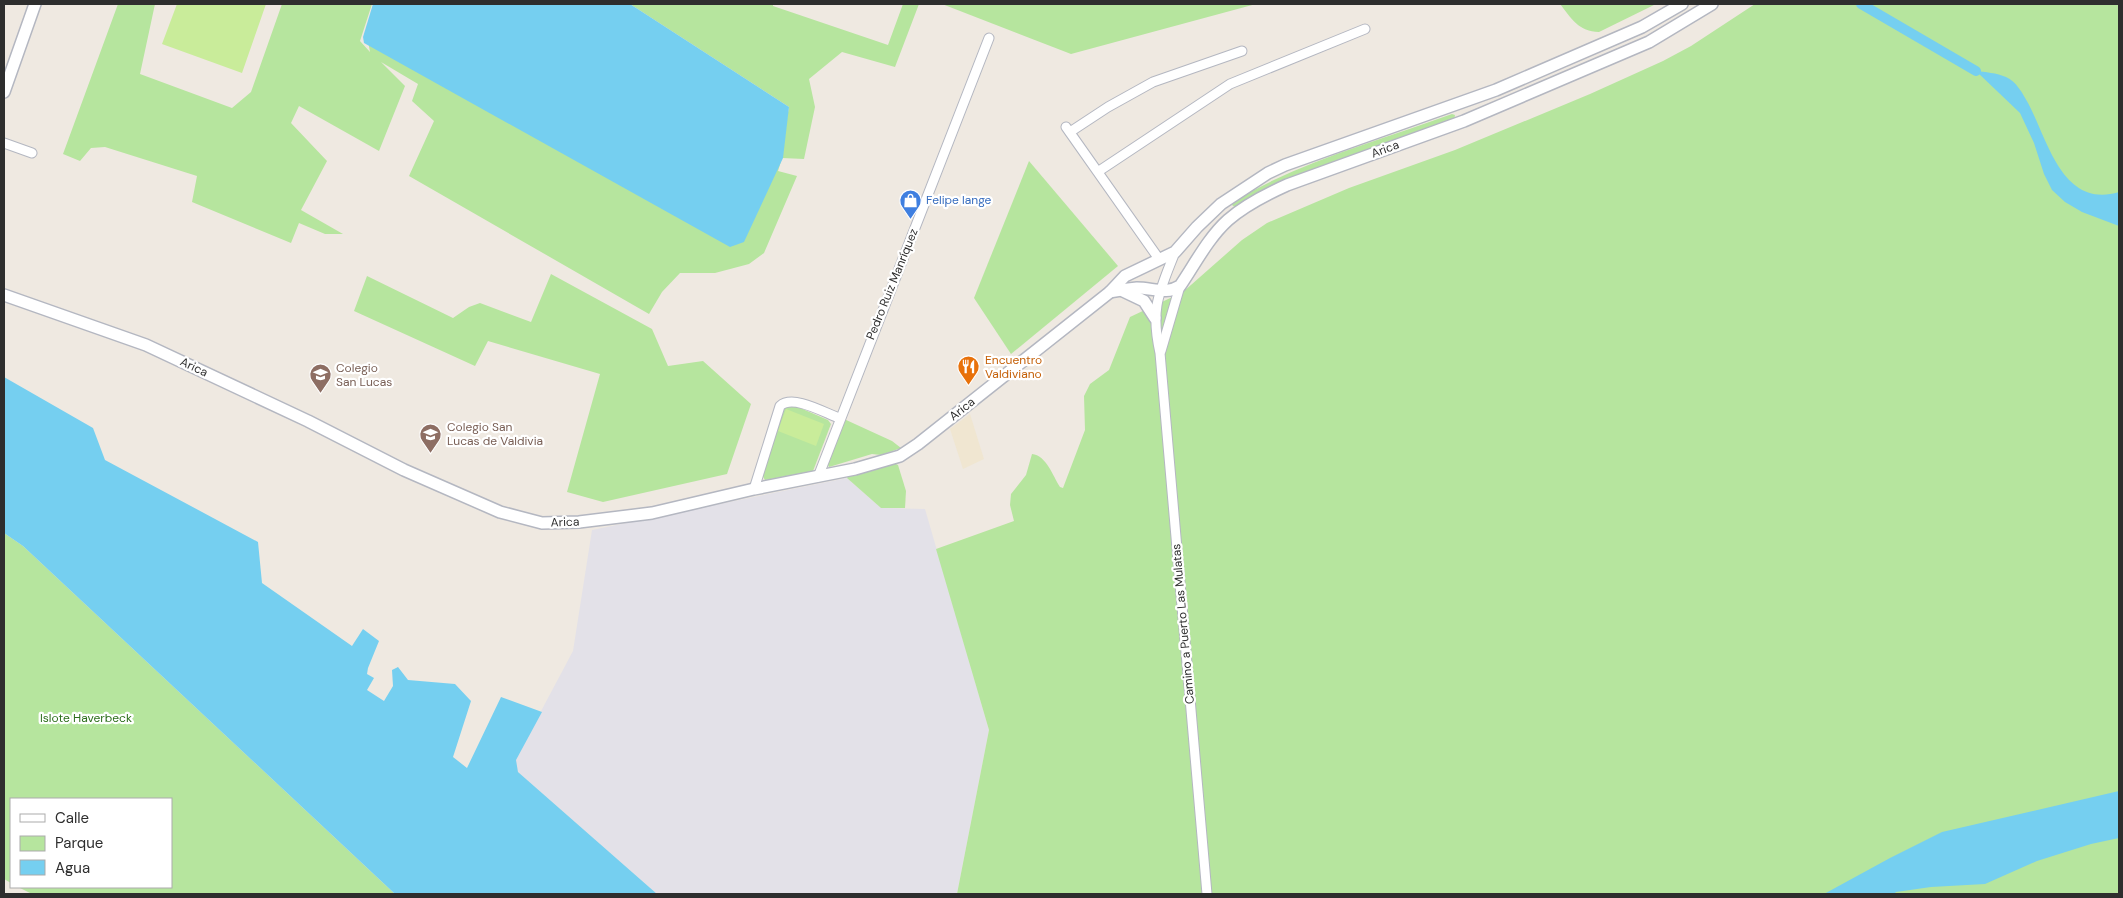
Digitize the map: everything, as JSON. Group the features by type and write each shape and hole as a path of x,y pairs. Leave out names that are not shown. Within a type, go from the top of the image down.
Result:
{"main road":[{"path":"4,92 36,4"},
{"name":"Arica","path":"1180,286 1216,233 1228,220 1266,195 1287,185 1464,121 1641,45 1712,4"},
{"name":"Arica","path":"4,295 146,345 308,421 404,470 500,512 542,523 579,522 652,513 754,489 855,469 900,456 1114,291 1125,276 1175,252 1221,204 1268,173 1285,165 1496,90 1642,27 1681,5"},
{"path":"1114,291 1138,288 1168,292 1180,286"},
{"path":"1114,291 1130,294 1144,301 1154,318"}],"street":[{"path":"1099,171 1230,84 1365,29"},
{"name":"Pedro Ruiz Manríquez","path":"818,477 990,38"},
{"path":"1159,259 1068,129 1154,82 1242,52"},
{"path":"4,143 32,153"},
{"name":"Camino a Puerto Las Mulatas","path":"1175,252 1160,291 1154,318 1160,353 1207,894"},
{"name":"Camino a Puerto Las Mulatas","path":"1160,353 1180,286"},
{"path":"754,489 780,406 783,403 794,401 840,418"}],"shaded area":[{"path":"970,414 984,459 963,469 950,429"},
{"path":"847,478 881,508 925,509 989,730 957,894 657,894 518,772 515,760 573,651 592,530"}],"green space":[{"path":"118,4 155,4 140,74 232,108 251,92 282,4 372,4 360,41 370,52 368,41 606,4 787,118 789,107 630,4 773,4 773,6 888,45 903,4 919,4 895,67 842,52 809,79 815,107 804,159 782,158 778,171 797,176 764,253 749,264 715,273 680,273 662,292 649,314 409,176 434,121 412,101 418,84 381,62 405,86 379,151 299,106 291,123 327,161 301,210 343,234 325,234 299,223 291,243 192,202 197,176 105,147 91,148 80,161 63,154"},
{"path":"177,4 266,4 242,73 162,44"},
{"path":"942,4 1256,4 1071,54"},
{"path":"1560,4 1656,4 1599,32 1586,30 1581,27"},
{"path":"1755,4 2119,4 2119,894 957,894 989,730 936,549 1014,521 1010,505 1011,494 1026,475 1032,454 1037,455 1045,462 1060,487 1063,488 1085,430 1084,396 1090,384 1109,370 1130,317 1183,292 1242,240 1267,223 1349,188 1455,150 1590,94 1663,61 1691,46"},
{"path":"1452,114 1455,115 1454,121 1236,208 1232,205 1233,202 1259,188 1312,163"},
{"path":"1029,161 1118,266 1011,354 974,298"},
{"path":"551,274 652,329 668,366 703,361 751,404 727,474 603,502 567,492 600,374 488,341 475,366 354,311 367,276 453,318 469,307 480,303 531,322"},
{"path":"791,404 828,420 831,424 813,471 765,480 762,475 783,408"},
{"path":"786,409 824,424 816,446 778,431"},
{"path":"844,419 892,441 901,448 881,455 872,454 829,467 826,461"},
{"path":"894,463 898,465 906,491 905,508 881,508 847,478 849,475"},
{"name":"Islote Haverbeck","path":"4,533 23,546 395,894 32,894 20,888 172,888 172,798 10,798 10,882 4,879"}],"water":[{"path":"373,4 630,4 789,107 783,158 744,242 730,247 364,43 363,37"},
{"path":"1976,71 2002,76 2010,79 2016,85 2028,103 2060,168 2070,181 2084,190 2100,195 2119,192 2119,226 2082,212 2065,202 2052,190 2020,113"},
{"path":"4,377 93,428 105,460 258,542 262,583 352,646 363,629 379,641 368,668 367,674 374,678 367,690 384,701 393,686 392,670 398,667 408,680 455,684 471,701 453,757 467,768 501,697 542,712 516,760 518,772 657,894 395,894 23,546 4,533"},
{"path":"2119,791 2119,838 2091,844 2037,861 1985,884 1931,887 1896,892 1894,894 1824,894 1942,832"}],"waterway":[{"path":"1861,4 1976,71"}],"place":[{"name":"Felipe lange","path":"910,219"},
{"name":"Encuentro Valdiviano","path":"969,386"},
{"name":"Colegio San Lucas","path":"320,394"},
{"name":"Colegio San Lucas de Valdivia","path":"431,453"}]}
